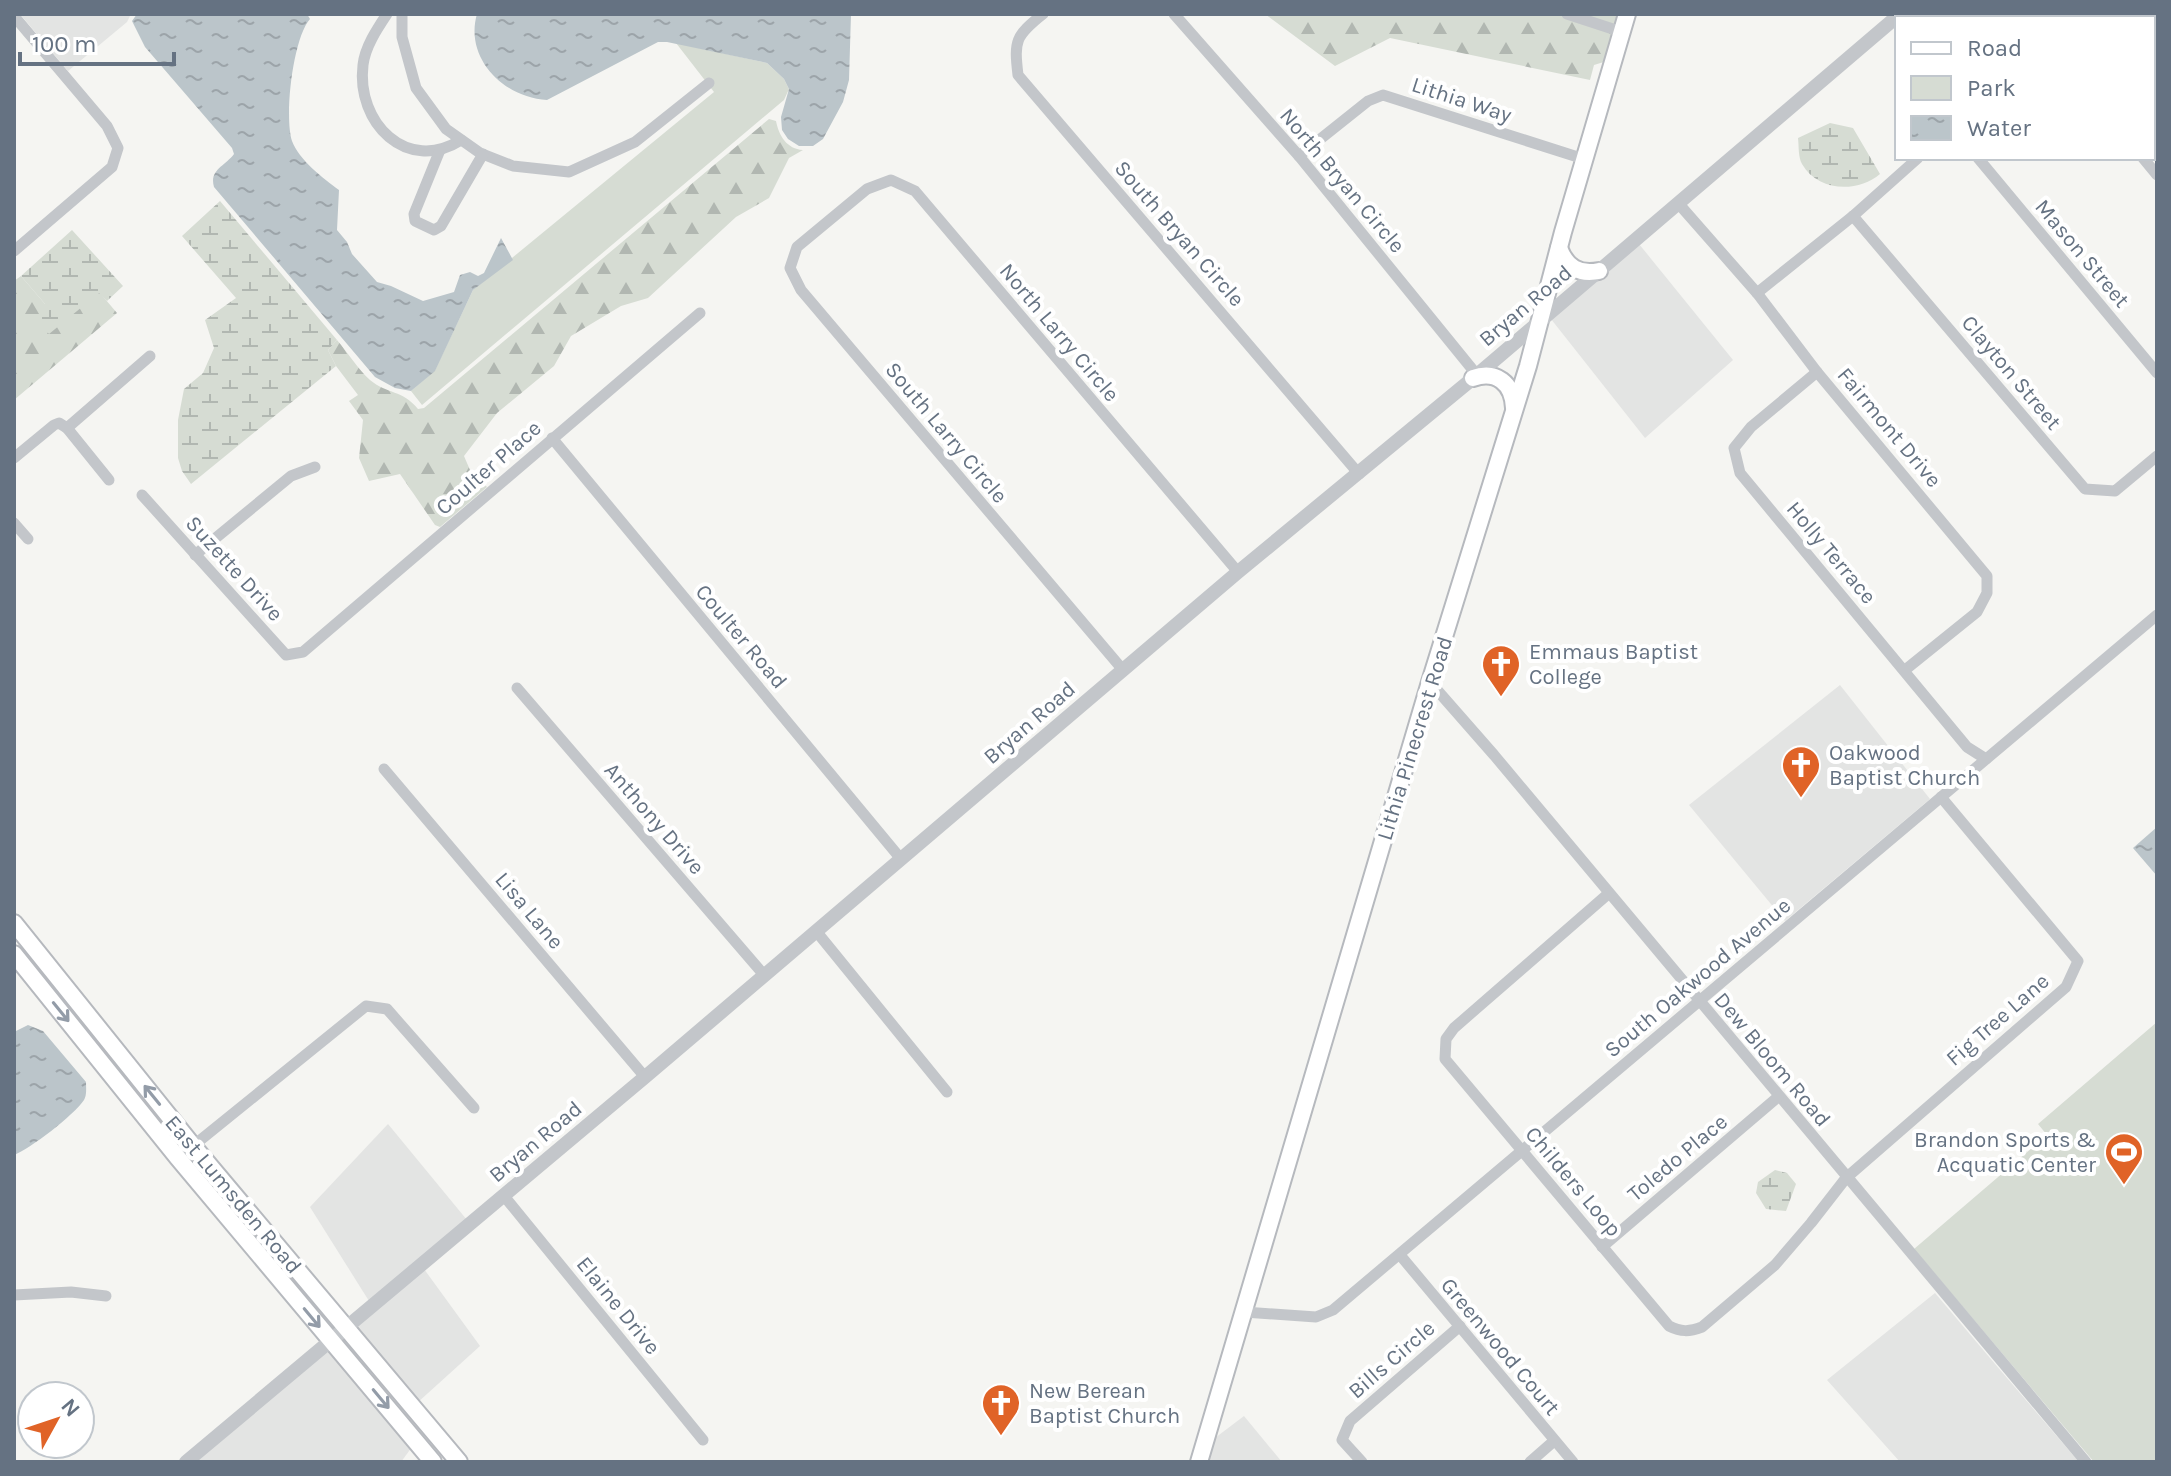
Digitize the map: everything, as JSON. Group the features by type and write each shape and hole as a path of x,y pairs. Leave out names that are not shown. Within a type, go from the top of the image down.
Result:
{"main road":[{"name":"Lithia Pinecrest Road","path":"1199,1462 1430,682 1514,412 1627,14"},
{"path":"1559,248 1572,268 1585,273 1599,271"},
{"path":"1475,377 1489,374 1502,379 1512,395 1514,412"},
{"name":"East Lumsden Road","path":"14,923 193,1146 459,1462"},
{"name":"East Lumsden Road","path":"14,954 178,1158 433,1462"}],"street":[{"path":"387,14 374,34 363,62 368,105 387,136 405,148 423,152 440,150 461,140"},
{"path":"402,14 402,37 416,88 446,129 483,154 513,166 569,172 635,142 709,83"},
{"name":"South Bryan Circle","path":"1043,14 1024,29 1014,45 1018,75 1359,474"},
{"name":"North Bryan Circle","path":"1174,14 1299,156 1475,377"},
{"path":"1567,14 1622,32"},
{"path":"14,16 113,134 118,148 112,167 14,251"},
{"name":"Bryan Road","path":"186,1462 645,1077 1238,572 1475,377 1895,18"},
{"name":"Lithia Way","path":"1299,156 1368,101 1383,95 1584,159"},
{"path":"440,150 414,214 415,221 434,230 441,226 483,154"},
{"path":"1757,293 1853,216 1916,160"},
{"name":"Mason Street","path":"1980,160 2157,373"},
{"name":"North Larry Circle","path":"832,218 867,189 891,180 915,191 1238,572"},
{"name":"Fairmont Drive","path":"1678,203 1757,293 1817,372 1987,576 1987,593 1977,612 1905,670"},
{"name":"Clayton Street","path":"1853,216 2085,489 2115,491 2157,456"},
{"name":"South Larry Circle","path":"832,218 797,247 790,268 801,290 1123,670"},
{"name":"Coulter Place","path":"303,652 700,313"},
{"path":"67,428 150,356"},
{"name":"Holly Terrace","path":"1817,372 1751,427 1734,448 1740,473 1967,747 1986,759"},
{"path":"14,458 54,425 63,424 109,480"},
{"name":"Coulter Road","path":"552,438 901,859"},
{"path":"195,555 291,476 315,467"},
{"name":"Suzette Drive","path":"142,495 286,655 303,652"},
{"path":"14,523 28,539"},
{"name":"South Oakwood Avenue","path":"1244,1312 1316,1317 1333,1310 2157,615"},
{"name":"Dew Bloom Road","path":"1430,682 2086,1462"},
{"name":"Anthony Drive","path":"517,688 764,975"},
{"name":"Lisa Lane","path":"384,769 645,1077"},
{"name":"Fig Tree Lane","path":"1846,1178 2066,987 2078,961 1941,797"},
{"name":"Childers Loop","path":"1608,894 1454,1028 1446,1039 1445,1059 1602,1247 1669,1326 1680,1331 1691,1331 1702,1327 1775,1265 1846,1178"},
{"path":"816,931 947,1092"},
{"path":"178,1158 366,1006 387,1009 474,1108"},
{"name":"Toledo Place","path":"1602,1247 1778,1097"},
{"name":"Elaine Drive","path":"504,1196 703,1440"},
{"name":"Greenwood Court","path":"1400,1255 1573,1462"},
{"path":"14,1295 71,1292 106,1296"},
{"name":"Bills Circle","path":"1362,1462 1342,1440 1350,1421 1460,1326"},
{"path":"1530,1462 1554,1441"}],"shaded area":[{"path":"20,14 131,14 127,22 68,71"},
{"path":"1639,244 1733,360 1645,438 1551,319"},
{"path":"1840,685 1930,799 1785,921 1689,805"},
{"path":"388,1124 467,1220 369,1301 310,1207"},
{"path":"424,1269 480,1346 417,1403 353,1328"},
{"path":"1935,1293 2079,1462 1900,1462 1827,1380"},
{"path":"329,1348 412,1447 401,1462 195,1462"},
{"path":"1244,1416 1282,1462 1205,1462 1211,1441"}],"green space":[{"path":"1265,14 1621,14 1607,61 1594,65 1590,80 1390,38 1335,66"},
{"path":"676,43 767,63 784,79 789,89 784,100 422,405 411,391 435,370 473,290 714,92"},
{"path":"769,119 776,121 779,132 788,144 803,150 789,158 769,198 736,217 648,298 621,306 571,336 554,366 497,413 464,456 470,470 487,487 440,527 435,525 400,474 369,481 359,458 363,420 349,401 358,395 328,350 337,340 370,380 406,398 418,409 424,408"},
{"path":"1830,123 1853,128 1880,174 1861,184 1839,187 1818,180 1809,173 1799,155 1798,138"},
{"path":"220,201 337,340 328,350 336,366 191,484 178,458 178,420 184,389 203,373 214,348 205,320 236,298 182,236"},
{"path":"72,230 123,286 107,301 99,293 49,334 36,319 45,304 21,276"},
{"path":"21,276 45,304 100,293 117,313 14,400 14,281"},
{"path":"2157,1022 2157,1462 2094,1462 1914,1249 2047,1135 2038,1124"},
{"path":"1775,1170 1787,1173 1796,1184 1786,1211 1766,1209 1756,1193 1758,1182"}],"water":[{"path":"137,14 307,14 310,19 299,43 292,78 289,114 292,141 306,162 339,190 337,230 352,254 377,282 423,301 454,292 460,275 470,272 478,276 484,273 501,238 513,260 473,290 435,371 411,391 395,388 375,377 214,187 214,176 234,154 232,148 145,47 132,21"},
{"path":"477,14 851,14 849,80 843,102 823,139 813,146 799,146 788,139 782,130 781,117 789,89 784,79 767,63 658,42 547,100 531,98 503,84 482,60 476,46"},
{"path":"2157,827 2157,876 2133,848"},
{"path":"28,1025 43,1031 86,1082 86,1094 79,1106 62,1122 14,1155 14,1032"}],"place":[{"name":"Emmaus Baptist College","path":"1501,698"},
{"name":"Oakwood Baptist Church","path":"1801,799"},
{"name":"Brandon Sports & Acquatic Center","path":"2124,1186"},
{"name":"New Berean Baptist Church","path":"1001,1437"}]}
